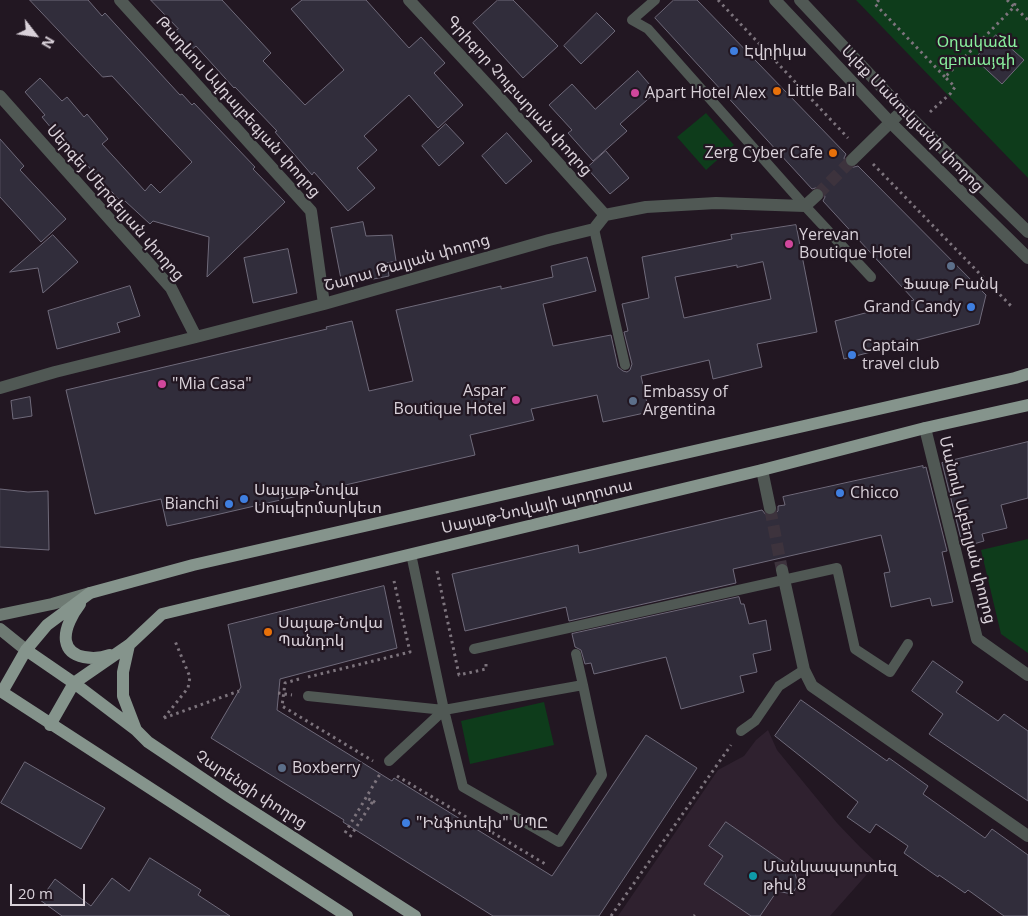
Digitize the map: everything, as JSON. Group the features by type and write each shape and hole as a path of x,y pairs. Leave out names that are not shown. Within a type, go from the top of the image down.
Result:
{"main road":[{"name":"Սայաթ-Նովայի պողոտա","path":"0,615 52,604 193,565 1028,374"},
{"name":"Սայաթ-Նովայի պողոտա","path":"74,683 124,648 162,614 762,470 924,428 1028,405"},
{"name":"Սայաթ-Նովայի պողոտա","path":"1,691 26,650 47,625 90,592"},
{"path":"90,592 72,618 67,630 66,641 71,650 80,656 91,659 105,657 124,648 123,696 136,730"},
{"name":"Չարենցի փողոց","path":"0,629 136,730 148,742 415,916"},
{"path":"50,725 74,683"},
{"path":"1,691 50,725 347,916"}],"street":[{"name":"Թադևոս Ավդալբեգյան փողոց","path":"120,0 311,211 324,304"},
{"name":"Գրիգոր Չուբարյան փողոց","path":"409,0 497,94 605,215"},
{"name":"Ալեք Մանուկյանի փողոց","path":"775,0 890,122 1028,258"},
{"name":"Ալեք Մանուկյանի փողոց","path":"800,0 903,110 1028,232"},
{"name":"Սերգեյ Մերգելյան փողոց","path":"0,96 171,288 196,338"},
{"path":"852,160 903,110"},
{"path":"594,229 605,215 646,207 716,203 805,206 817,194"},
{"name":"Շարա Թալյան փողոց","path":"0,388 55,372 196,338 324,304 594,229"},
{"name":"Մանուկ Աբեղյան փողոց","path":"924,428 978,638 1028,674"},
{"path":"762,470 770,508"},
{"path":"784,575 804,670 812,686 1028,836"}],"lane":[{"path":"655,0 632,20 648,29 805,206 871,277"},
{"path":"594,229 625,365"},
{"path":"412,554 444,710 463,787 559,842 602,775 576,654"},
{"path":"474,649 784,575 837,568 855,649 890,672 908,644"},
{"path":"738,734 755,721 779,686 804,670"},
{"path":"308,696 444,710 583,684"},
{"path":"389,761 444,710"}],"path":[{"path":"879,0 875,4 954,87 929,112"},
{"path":"1007,0 1028,20"},
{"path":"945,77 1014,7 1016,0"},
{"path":"437,571 459,675 486,669"},
{"path":"376,763 282,706 285,683 410,652 394,581"},
{"path":"175,641 190,677 188,688 164,718 239,691"},
{"path":"611,916 738,734"},
{"path":"345,833 381,773"},
{"path":"393,774 547,865"},
{"path":"366,798 377,804"},
{"path":"350,837 373,801"}],"shaded area":[{"path":"768,730 777,750 837,823 877,863 830,916 618,916 718,770 744,756 756,740"}],"green space":[{"name":"Օղակաձև զբոսայգի","path":"856,0 1028,0 1028,178"},
{"path":"706,113 734,145 706,170 677,137"},
{"path":"1028,539 1028,653 1001,634 981,550"},
{"path":"544,702 554,745 470,764 461,721"}],"building":[{"path":"30,0 88,0 102,16 105,13 180,95 182,94 192,105 194,103 255,167 253,169 285,202 207,277 209,237 153,221 150,224 125,201 123,203 59,133 57,135 42,117 45,115 25,92 40,78 62,101 67,97 84,117 87,114 108,139 102,144 145,191 151,184 160,193 192,162 112,76 103,77"},
{"path":"151,0 222,0 271,53 263,61 305,105 344,70 291,9 302,0 366,0 409,48 421,37 445,63 434,73 463,105 438,128 409,95 364,136 377,150 357,168 375,188 348,211 314,172 312,175 275,132 277,131 196,46 191,50 174,32 178,29"},
{"path":"498,0 513,0 558,46 523,78 473,23"},
{"path":"674,0 697,0 846,154 844,158 846,165 850,168 858,166 986,295 979,324 844,359 835,321 914,300 823,201 825,197 823,190 819,187 812,189 655,18"},
{"path":"597,13 615,31 581,64 564,46"},
{"path":"996,35 1024,60 1002,84 975,59"},
{"path":"638,71 656,92 620,124 627,131 593,161 568,133 572,130 549,105 572,84 595,109"},
{"path":"446,124 464,143 439,166 422,146"},
{"path":"507,133 532,161 506,184 482,156"},
{"path":"0,139 24,166 20,170 66,219 41,242 0,197"},
{"path":"606,151 629,178 610,194 587,168"},
{"path":"363,222 366,236 392,235 396,261 387,263 389,276 363,281 362,274 341,279 331,228"},
{"path":"796,225 817,332 757,344 762,367 713,379 709,360 641,376 649,412 603,422 597,395 531,409 534,420 470,435 475,455 181,523 167,526 161,499 95,514 66,390 327,329 326,327 352,321 369,391 413,381 396,310 501,286 501,289 553,277 551,266 587,257 596,291 543,304 553,346 611,335 618,367 627,372 632,364 624,332 628,331 622,304 649,298 642,257 732,239 731,235","holes":["763,262 771,299 684,318 675,277"]},
{"path":"53,235 78,262 43,293 38,268 10,272"},
{"path":"288,249 297,293 253,303 244,258"},
{"path":"130,286 140,316 117,323 120,332 57,349 48,311"},
{"path":"30,397 32,416 13,419 11,401"},
{"path":"1028,442 1028,498 1001,505 1007,528 982,534 984,541 963,547 942,463"},
{"path":"923,466 923,468 926,467 947,551 942,552 953,602 932,606 930,598 891,607 884,573 890,572 881,535 733,569 736,583 569,621 566,607 465,631 452,574 578,545 579,553 762,510 767,516 772,516 778,511 778,506 785,505 783,497"},
{"path":"0,489 28,492 48,491 49,550 0,547"},
{"path":"384,586 397,648 280,679 277,710 392,781 394,778 552,876 646,735 697,768 599,916 493,916 343,822 344,820 211,738 241,687 228,625"},
{"path":"739,597 741,604 744,604 749,624 766,620 771,650 753,654 757,672 740,676 744,692 681,709 666,657 594,674 591,663 585,664 581,650 575,647 572,634"},
{"path":"933,661 963,682 956,692 998,721 1004,714 1028,731 1028,801 929,734 943,714 912,691"},
{"path":"801,700 887,761 889,758 928,786 923,794 985,838 992,829 1028,855 1028,916 1004,916 968,890 965,893 904,853 908,846 876,824 870,833 847,817 858,802 775,736"},
{"path":"25,762 105,808 81,849 1,803"},
{"name":"Մանկապարտեզ թիվ 8","path":"726,822 794,869 798,885 792,894 777,891 760,916 751,916 704,884 723,856 709,846"},
{"path":"150,858 201,890 198,895 230,916 62,916 40,900 55,879 91,906 112,878 129,891"}],"tunnel":[{"path":"817,195 852,160"},
{"path":"770,508 782,570"}],"place":[{"name":"Էվրիկա","path":"734,51"},
{"name":"Little Bali","path":"777,91"},
{"name":"Apart Hotel Alex","path":"635,93"},
{"name":"Zerg Cyber Cafe","path":"833,153"},
{"name":"Yerevan Boutique Hotel","path":"789,244"},
{"name":"Ֆասթ Բանկ","path":"951,266"},
{"name":"Grand Candy","path":"971,307"},
{"name":"Captain travel club","path":"852,355"},
{"name":"\"Mia Casa\"","path":"162,384"},
{"name":"Aspar Boutique Hotel","path":"516,400"},
{"name":"Embassy of Argentina","path":"633,401"},
{"name":"Chicco","path":"840,493"},
{"name":"Սայաթ-Նովա Սուպերմարկետ","path":"244,499"},
{"name":"Bianchi","path":"229,504"},
{"name":"Սայաթ-Նովա Պանդոկ","path":"268,632"},
{"name":"Boxberry","path":"282,768"},
{"name":"\"Ինֆոտեխ\" ՍՊԸ","path":"406,823"},
{"name":"Մանկապարտեզ թիվ 8","path":"753,876"}]}
